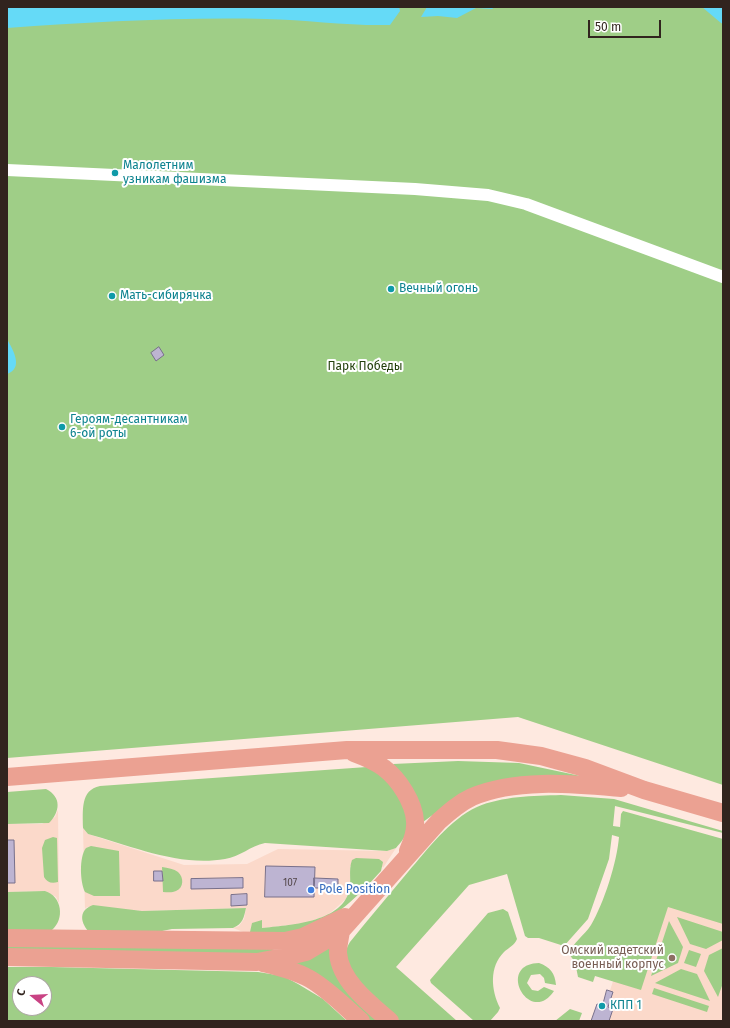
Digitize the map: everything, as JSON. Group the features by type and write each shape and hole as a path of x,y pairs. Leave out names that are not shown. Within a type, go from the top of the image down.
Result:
{"main road":[{"path":"347,750 371,759 386,769 401,786 410,803 415,821 414,837 406,857"},
{"path":"7,776 347,750 497,750 541,756 585,768 644,790 723,813"},
{"path":"7,957 257,962 306,952 341,931 357,911 439,821 452,809 471,798 490,791 528,786 573,784 644,790"},
{"path":"7,938 285,941 303,937 357,911"},
{"path":"341,931 338,952 340,964 358,990 390,1021"},
{"path":"257,962 290,971 310,979 328,992 361,1021"}],"street":[{"path":"7,170 400,188 488,195 526,204 723,277"}],"shaded area":[{"path":"58,810 59,903 56,897 45,891 7,892 7,824 42,824 55,817"},
{"path":"83,828 88,834 184,865 247,864 278,849 387,851 396,848 381,871 383,867 350,866 350,890 346,899 328,915 306,923 262,928 262,920 251,935 233,928 239,926 244,919 246,908 142,911 87,907 85,909"},
{"name":"Омский кадетский военный корпус","path":"649,871 723,896 723,1021 600,1021"}],"green space":[{"name":"Парк Победы","path":"7,7 723,7 723,785 518,717 7,758"},
{"path":"458,761 519,763 590,778 452,801 423,822 404,779 393,764"},
{"path":"367,767 375,771 391,784 402,801 405,810 407,820 406,834 396,848 387,851 265,843 230,858 208,861 190,860 156,854 88,834 83,828 83,808 86,797 94,788 100,786"},
{"path":"46,789 55,796 58,805 53,819 49,823 7,824 7,792"},
{"path":"561,795 614,799 723,831 723,833 615,806 613,826 620,827 621,814 623,811 723,839 723,924 668,907 641,990 595,976 593,982 578,977 575,962 569,954 573,946 591,925 605,894 613,870 618,847 619,837 612,835 609,859 588,919 564,946 539,938 528,938 525,936 507,874 469,885 396,967 457,1021 399,1021 366,990 351,972 347,963 346,954 347,947 350,942 431,845 457,819 487,803 529,796"},
{"path":"53,837 57,838 58,882 51,883 44,877 42,848 45,840"},
{"path":"91,846 119,851 120,896 94,896 85,892 81,876 81,863 86,848"},
{"path":"356,858 379,859 383,862 381,871 341,910 317,924 304,929 285,933 250,932 252,923 262,920 262,928 285,925 312,920 325,916 336,910 344,902 349,891 351,864 352,860"},
{"path":"162,867 175,870 180,874 182,885 179,890 173,892 163,892"},
{"path":"45,891 55,898 60,908 59,920 52,930 7,931 7,892"},
{"path":"93,905 142,911 246,908 241,922 233,928 172,929 157,932 88,931 83,923 82,916 88,907"},
{"path":"503,909 508,912 517,939 515,943 499,958 494,972 493,986 500,1008 490,1021 474,1021 431,983 430,980 488,913"},
{"path":"677,917 723,932 723,940 706,949 690,944"},
{"path":"669,921 683,947 678,963 651,976"},
{"path":"7,943 272,949 281,952 272,954 7,950"},
{"path":"331,943 381,1021 368,1021 291,964"},
{"path":"723,948 723,983 718,997 704,971 709,955"},
{"path":"689,950 701,954 696,967 684,963"},
{"path":"539,963 546,966 551,971 556,985 545,983 544,978 540,974 531,975 527,983 532,990 538,991 544,987 554,991 545,1000 535,1002 527,998 521,991 518,982 519,973 526,966"},
{"path":"7,967 258,972 283,976 298,984 323,999 347,1021 7,1021"},
{"path":"681,969 697,974 710,1001 655,983"},
{"path":"654,988 709,1006 707,1012 652,994"},
{"path":"570,1009 582,1013 579,1021 555,1021"}],"water":[{"path":"7,7 399,7 400,11 390,25 359,25 266,19 168,19 7,28"},
{"path":"427,7 495,7 492,9 476,8 457,18 438,16 421,17"},
{"path":"702,7 723,7 723,24 721,23"},
{"path":"7,339 16,358 16,363 15,368 7,374"}],"building":[{"path":"159,347 164,355 156,361 151,353"},
{"path":"7,840 14,840 15,883 7,883"},
{"path":"266,866 315,867 314,897 265,897"},
{"path":"154,871 162,871 163,881 154,881"},
{"path":"243,878 243,888 191,889 191,879"},
{"path":"314,878 338,879 338,888 314,888"},
{"path":"247,894 247,905 231,906 231,895"},
{"name":"КПП 1","path":"607,990 613,992 608,1007 613,1009 609,1021 591,1021 597,1004 602,1006"}],"place":[{"name":"Малолетним узникам фашизма","path":"115,173"},
{"name":"Вечный огонь","path":"391,289"},
{"name":"Мать-сибирячка","path":"112,296"},
{"name":"Героям-десантникам 6-ой роты","path":"62,427"},
{"name":"Pole Position","path":"311,890"},
{"name":"Омский кадетский военный корпус","path":"672,958"},
{"name":"КПП 1","path":"602,1006"}]}
